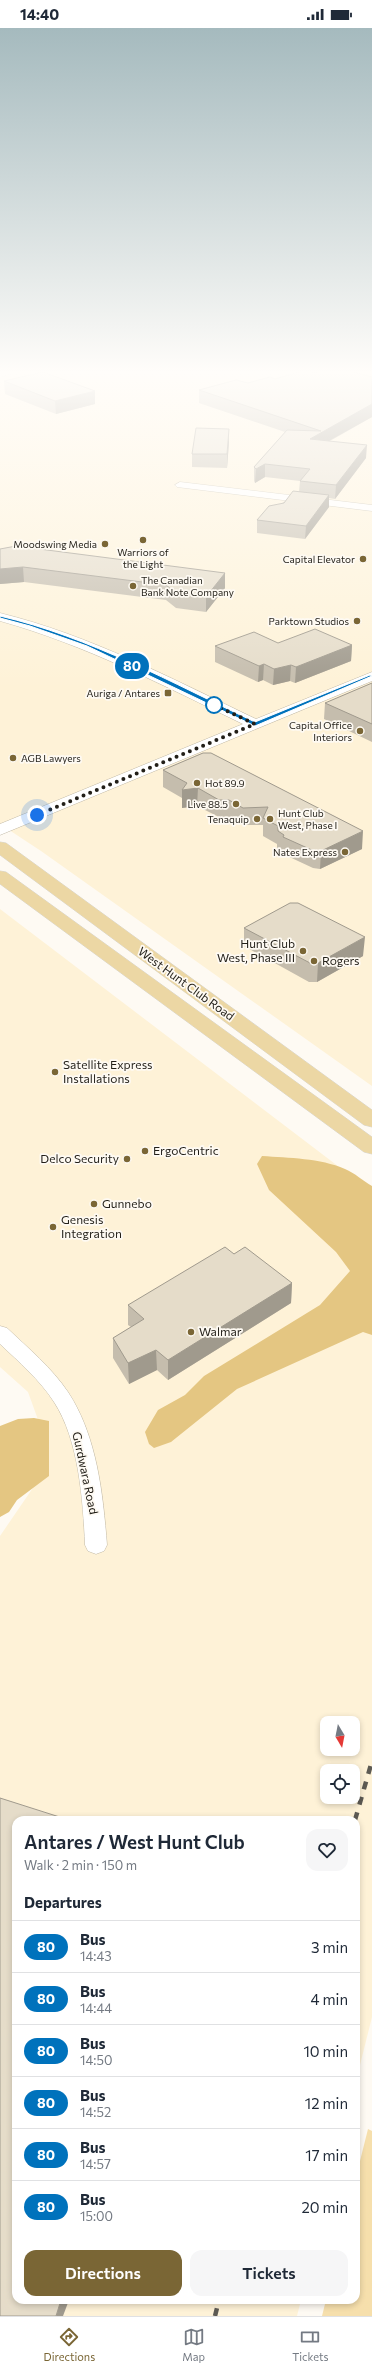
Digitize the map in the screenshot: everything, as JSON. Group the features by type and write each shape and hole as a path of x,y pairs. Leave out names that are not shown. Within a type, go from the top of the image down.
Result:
{"main road":[{"name":"West Hunt Club Road","path":"0,847 372,1120"},
{"name":"West Hunt Club Road","path":"0,876 372,1147"}],"street":[{"path":"180,486 372,508"},
{"path":"0,617 32,625 89,645 255,724"},
{"path":"0,830 372,676"},
{"name":"Gurdwara Road","path":"0,1333 27,1358 62,1398 78,1435 87,1472 94,1506 96,1545"}],"shaded area":[{"path":"0,476 372,476 372,1086 41,851 0,824"},
{"path":"0,909 372,1192 372,2017 360,2065 360,1816 12,1816 12,2304 300,2304 297,2316 0,2316 0,1536 39,1479 41,1428 28,1392 0,1367"},
{"path":"262,1156 304,1159 335,1165 349,1171 372,1186 372,1335 363,1332 237,1389 171,1442 154,1448 149,1444 145,1432 158,1410 185,1395 204,1376 320,1305 350,1271 336,1252 269,1190 257,1164"},
{"path":"34,1418 49,1421 49,1476 17,1500 9,1512 0,1517 0,1426 18,1419"},
{"path":"368,2129 372,2131 372,2316 322,2316 325,2304 360,2304 360,2161"}],"building":[{"path":"304,476 343,476 336,485 300,481"},
{"path":"293,491 329,495 306,526 257,520 269,506 284,503"},
{"path":"16,546 225,573 206,597 176,593 166,585 23,567 0,569 0,549"},
{"path":"315,629 352,645 296,667 291,665 274,669 264,664 259,666 215,646 254,632 278,643"},
{"path":"372,683 372,724 325,703"},
{"path":"203,753 211,753 363,831 321,851 314,851 283,837 284,835 278,831 278,826 263,818 268,807 243,808 229,800 219,800 198,788 182,790 187,783 163,770"},
{"path":"290,903 298,903 365,937 318,963 310,963 244,928"},
{"name":"Walmar","path":"225,1247 234,1254 245,1247 292,1283 168,1360 156,1350 128,1363 113,1338 144,1319 128,1305"},
{"path":"0,1798 56,1816 12,1816 12,2304 60,2304 56,2316 0,2316"}],"railway":[{"path":"356,1816 372,1761"},
{"path":"215,2316 218,2304"}],"bus line":[{"name":"80","path":"0,617 32,625 89,645 255,724 372,676"}],"place":[{"name":"Warriors of the Light","path":"143,540"},
{"name":"Moodswing Media","path":"105,544"},
{"name":"Capital Elevator","path":"363,559"},
{"name":"The Canadian Bank Note Company","path":"133,586"},
{"name":"Parktown Studios","path":"357,621"},
{"name":"Auriga / Antares","path":"168,693"},
{"name":"Capital Office Interiors","path":"360,731"},
{"name":"AGB Lawyers","path":"13,758"},
{"name":"Hot 89.9","path":"197,783"},
{"name":"Live 88.5","path":"236,804"},
{"name":"Tenaquip","path":"257,819"},
{"name":"Hunt Club West, Phase I","path":"270,819"},
{"name":"Nates Express","path":"345,852"},
{"name":"Hunt Club West, Phase III","path":"303,951"},
{"name":"Rogers","path":"314,961"},
{"name":"Satellite Express Installations","path":"55,1072"},
{"name":"ErgoCentric","path":"145,1151"},
{"name":"Delco Security","path":"127,1159"},
{"name":"Gunnebo","path":"94,1204"},
{"name":"Genesis Integration","path":"53,1227"},
{"name":"Walmar","path":"191,1332"}],"route":[{"path":"37,815 255,724 214,705"}]}
